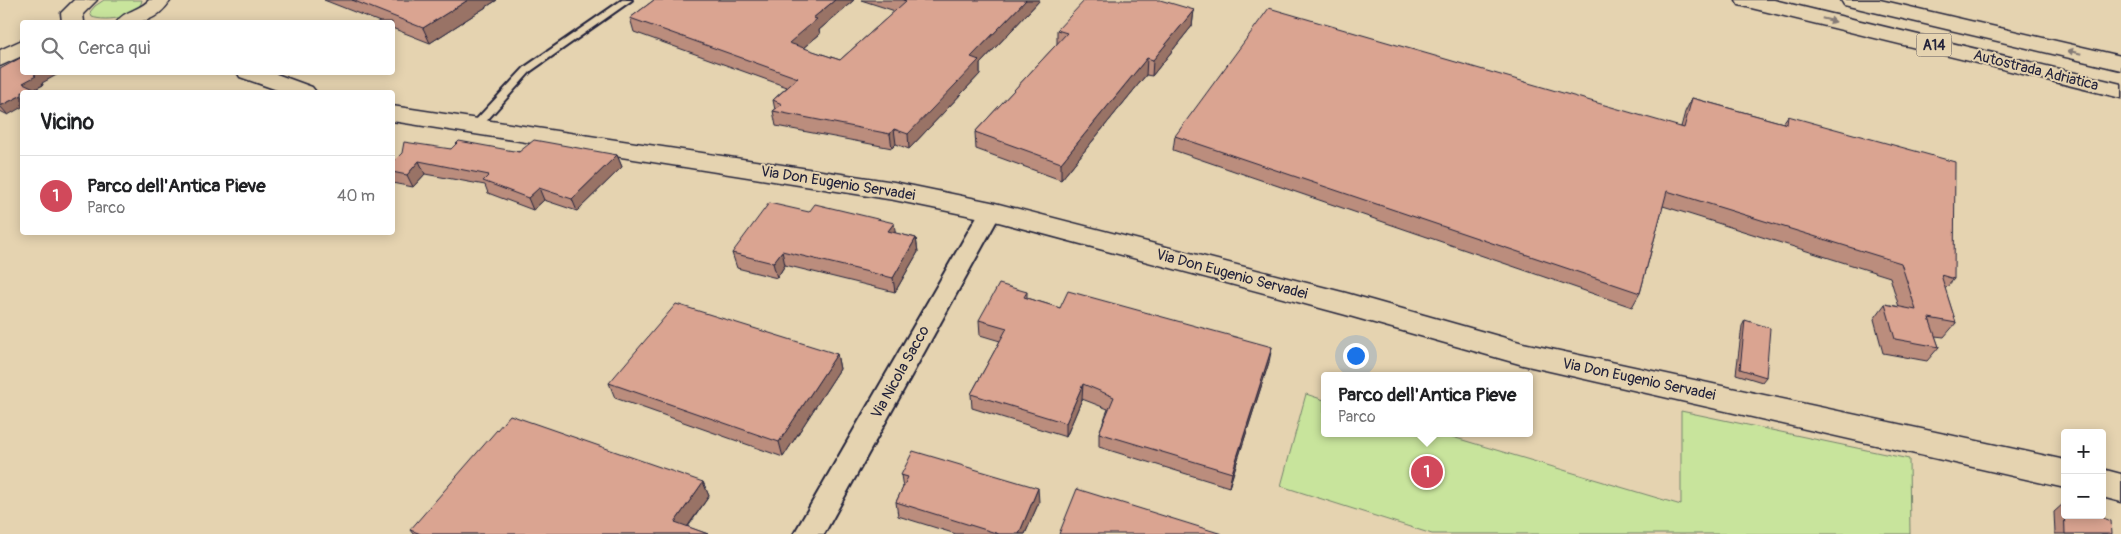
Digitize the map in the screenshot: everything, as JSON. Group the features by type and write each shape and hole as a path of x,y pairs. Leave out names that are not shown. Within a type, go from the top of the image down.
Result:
{"main road":[{"path":"70,20 72,13 86,0"},
{"name":"Autostrada Adriatica","path":"1748,0 2121,91"},
{"name":"Autostrada Adriatica","path":"1852,0 2121,64"},
{"path":"133,20 160,9"},
{"path":"256,75 298,90"},
{"name":"Via Don Eugenio Servadei","path":"395,113 894,191 992,211 1346,304 1523,354 2061,473"},
{"path":"2106,484 2121,488"}],"street":[{"name":"Via Nicola Sacco","path":"815,532 992,211"}],"lane":[{"path":"477,125 528,69 628,0"}],"green space":[{"path":"104,0 142,0 140,6 129,15 113,19 92,17 90,12"},
{"path":"1306,394 1321,399 1321,437 1452,437 1681,505 1681,411 1909,459 1910,534 1432,534 1281,486"}],"building":[{"path":"352,0 468,0 423,28"},
{"path":"654,0 835,0 813,18 817,19 789,43 840,60 906,1 903,0 1026,0 971,57 979,60 908,134 894,129 890,134 773,111 782,104 773,100 798,78 630,18"},
{"path":"1085,0 1160,0 1194,10 1153,60 1147,58 1061,163 975,132 1067,33 1057,30"},
{"path":"1269,8 1684,128 1692,98 1787,124 1788,116 1955,162 1954,279 1941,275 1956,323 1929,318 1939,347 1895,339 1885,304 1916,310 1901,263 1667,191 1640,293 1175,136"},
{"path":"20,58 20,75 36,76 23,83 34,88 20,90 20,96 0,106 0,69"},
{"path":"534,140 617,155 572,199 539,188 528,198 483,181 489,175 419,161 407,175 395,173 395,160 402,153 404,142 451,149 459,141 519,152"},
{"path":"769,203 809,212 815,204 894,223 888,231 916,238 893,278 782,251 773,263 732,253"},
{"path":"999,284 1027,292 1024,297 1060,308 1068,291 1272,347 1232,473 1099,433 1114,397 1083,384 1066,423 971,394 1007,328 979,320"},
{"path":"676,304 837,354 779,442 609,383"},
{"path":"1745,320 1770,328 1766,377 1740,369"},
{"path":"510,415 703,482 675,522 708,534 421,534 410,530"},
{"path":"913,451 1038,488 1019,534 999,534 896,502 908,477 901,475"},
{"path":"1077,489 1222,534 1059,534"},
{"path":"2065,519 2106,519 2111,521 2112,534 2065,534"}],"place":[{"name":"Parco dell'Antica Pieve","path":"1427,472"}]}
